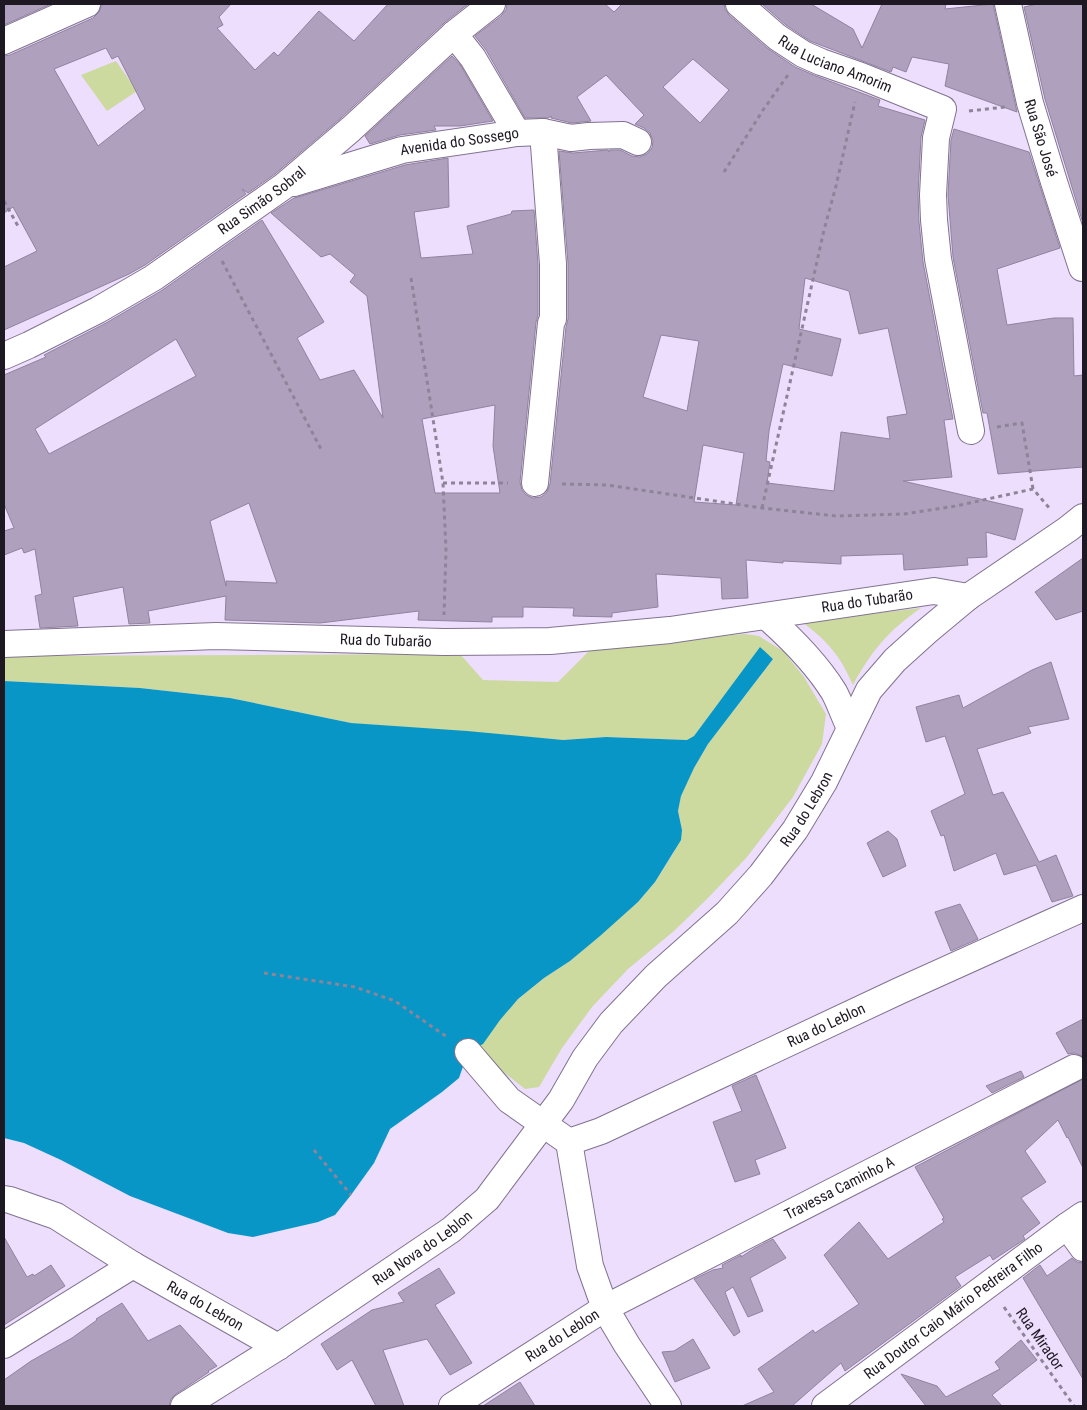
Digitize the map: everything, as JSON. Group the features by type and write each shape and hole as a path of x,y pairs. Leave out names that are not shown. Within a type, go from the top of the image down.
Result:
{"street":[{"path":"4,41 87,4"},
{"name":"Rua Simão Sobral","path":"4,356 98,310 153,278 284,186 351,129 454,34 492,4"},
{"name":"Rua Luciano Amorim","path":"739,4 777,37 803,54 943,109"},
{"name":"Rua São José","path":"1008,4 1030,103 1082,268"},
{"path":"454,34 473,58 517,133"},
{"path":"943,109 936,138 933,195 938,259 971,431"},
{"path":"534,483 551,323 553,319 553,264 543,132"},
{"name":"Avenida do Sossego","path":"284,186 402,150 517,133 543,132 571,138 623,135 638,142"},
{"name":"Rua do Lebron","path":"544,1124 561,1100 585,1058 611,1023 656,976 727,913 761,875 795,830 824,782 869,690 895,660 968,597 1076,523"},
{"name":"Rua do Tubarão","path":"4,644 216,636 444,642 550,640 670,630 934,591 968,597"},
{"path":"766,616 792,639 818,668 834,694 850,728"},
{"name":"Rua do Leblon","path":"452,1406 605,1308 590,1266 569,1142 601,1131 899,991 1083,908"},
{"path":"468,1052 509,1100 569,1142"},
{"name":"Travessa Caminho A","path":"605,1308 1074,1068"},
{"name":"Rua Nova do Leblon","path":"184,1406 278,1347 451,1230 487,1199 544,1124"},
{"name":"Rua do Lebron","path":"4,1199 56,1216 133,1265 278,1347"},
{"path":"1075,1220 1083,1248"},
{"name":"Rua Doutor Caio Mário Pedreira Filho","path":"825,1406 1075,1220"},
{"path":"4,1346 133,1265"},
{"path":"605,1308 626,1345 668,1406"}],"path":[{"path":"724,172 763,110 803,54"},
{"path":"762,508 824,230 861,76"},
{"path":"943,109 961,112 1030,103"},
{"path":"4,201 18,226"},
{"path":"210,238 322,451"},
{"path":"412,278 443,483 446,550 444,642"},
{"path":"971,431 1022,423 1033,489 1076,523"},
{"path":"443,483 534,483 607,486 762,508 836,516 904,514 956,506 1033,489"},
{"path":"264,973 355,987 395,1001 468,1052"},
{"path":"314,1150 351,1196"},
{"name":"Rua Mirador","path":"988,1284 1074,1406"}],"green space":[{"path":"116,61 137,91 107,111 81,75"},
{"path":"921,608 890,633 874,651 853,685 832,650 802,622"},
{"path":"745,634 759,636 783,651 804,677 826,714 822,744 793,797 747,857 674,931 628,969 592,1007 562,1048 539,1087 525,1089 487,1059 468,1052 518,999 544,978 570,961 638,902 655,882 674,852 682,830 678,811 681,795 694,768 708,744 773,659 760,648 694,736 688,740 606,737 563,740 351,723 230,698 140,688 4,681 4,656 460,654 483,680 558,682 590,650"}],"water":[{"path":"760,647 773,659 708,744 694,768 681,796 678,811 682,830 681,840 655,882 638,902 600,936 570,961 544,978 518,999 483,1044 468,1052 459,1078 390,1129 374,1163 335,1215 318,1222 253,1237 228,1233 130,1196 61,1160 24,1143 4,1138 4,681 140,688 230,698 351,723 563,740 606,737 687,740 694,736"}],"building":[{"path":"4,4 51,4 4,25"},
{"path":"102,4 231,4 219,17 223,25 217,28 255,70 274,52 278,56 319,11 354,41 388,4 468,4 444,23 341,118 275,174 248,193 242,189 246,194 145,265 129,274 4,330 4,267 37,251 13,207 4,213 4,56 93,18 99,12","holes":["106,48 112,59 118,56 145,109 98,146 54,69"]},
{"path":"507,4 605,4 614,12 622,4 724,4 729,15 767,48 795,67 880,100 878,106 925,120 921,137 918,194 919,222 923,262 953,419 944,420 952,477 903,481 1023,509 1015,540 986,532 987,557 967,558 968,565 904,570 903,554 841,556 841,564 746,560 748,598 722,599 721,578 656,574 658,607 612,613 612,617 573,616 574,608 523,607 523,617 492,617 492,622 418,620 419,611 320,623 225,620 226,596 148,611 150,623 129,624 123,587 73,597 78,626 40,628 35,596 42,594 35,549 24,553 22,548 4,555 4,531 14,528 4,504 4,375 46,357 44,355 106,323 161,291 262,220 324,322 297,338 320,380 354,370 383,418 367,296 350,282 355,275 330,254 321,257 271,213 294,198 405,165 448,158 449,207 414,212 421,258 473,254 467,226 511,214 512,211 534,210 538,265 538,315 520,482 522,490 526,495 533,498 541,497 547,492 550,484 568,319 568,263 559,151 573,153 620,150 632,156 640,157 647,154 652,148 653,141 650,133 635,124 644,115 606,75 577,97 591,121 572,123 551,118 551,116 548,118 525,118 486,50 475,36 506,10","holes":["693,59 729,90 700,123 663,87","805,278 849,291 859,334 888,328 907,414 887,417 890,439 841,432 834,491 767,483 770,462 766,461 769,431 783,364 832,376 841,339 799,329","661,335 699,341 687,411 643,397","176,339 196,376 49,454 35,429","495,405 493,446 500,493 435,493 422,419","703,445 744,453 736,505 694,502","249,503 277,583 226,581 226,586 210,521"]},
{"path":"762,4 811,4 853,29 862,48 882,4 946,4 945,9 993,4 1017,112 945,86 949,64 912,57 906,72 893,67 891,72 810,41 786,25"},
{"path":"1037,4 1083,4 1083,223 1045,99 1024,7"},
{"path":"452,56 461,66 493,121 460,126 434,126 436,130 400,135 370,144 365,136"},
{"path":"954,129 1029,152 1060,248 997,269 1007,325 1054,318 1073,318 1074,376 1083,375 1083,467 998,474 987,413 983,413 953,257 948,195 951,140"},
{"path":"1083,558 1083,611 1056,620 1035,592"},
{"path":"1051,662 1069,719 1028,727 1031,733 977,749 993,795 1003,792 1039,862 1056,855 1073,896 1052,902 1036,865 1004,875 996,853 954,871 944,835 941,836 931,811 965,794 945,736 926,742 916,707 959,695 963,708 1032,670"},
{"path":"888,831 897,839 906,866 883,877 867,843"},
{"path":"960,904 978,939 951,951 935,912"},
{"path":"1083,1019 1083,1057 1075,1053 1068,1054 1056,1033"},
{"path":"1021,1071 1024,1077 992,1093 986,1086"},
{"path":"756,1075 786,1148 755,1160 760,1174 735,1182 713,1122 742,1111 732,1086"},
{"path":"1083,1079 1083,1168 1058,1120 1025,1151 1046,1182 1021,1198 1040,1223 1023,1236 1025,1239 993,1260 990,1255 955,1277 961,1286 845,1371 841,1363 792,1406 742,1406 774,1392 758,1369 813,1330 815,1333 859,1304 824,1255 859,1222 888,1259 944,1222 942,1219 944,1218 915,1167"},
{"path":"4,1237 27,1277 33,1274 34,1276 51,1265 65,1286 4,1325"},
{"path":"773,1239 786,1258 750,1278 763,1311 748,1317 733,1287 725,1292 740,1332 734,1336 694,1279 713,1270 723,1268 722,1265 741,1255 741,1257"},
{"path":"1072,1258 1077,1262 1083,1263 1083,1379 1023,1278 1040,1265 1047,1276"},
{"path":"439,1268 455,1293 435,1305 472,1363 450,1375 427,1339 383,1350 404,1406 376,1406 352,1360 337,1370 321,1344 372,1310 404,1302 398,1293"},
{"path":"122,1303 148,1341 180,1325 217,1366 176,1394 171,1399 169,1406 4,1406 4,1380 31,1361 72,1338 96,1319"},
{"path":"693,1339 710,1368 675,1382 662,1352 674,1351"},
{"path":"1021,1340 1037,1360 992,1395 1002,1406 926,1406 901,1374 937,1386 946,1397 1000,1369 995,1362"},
{"path":"520,1382 535,1406 483,1406"}]}
